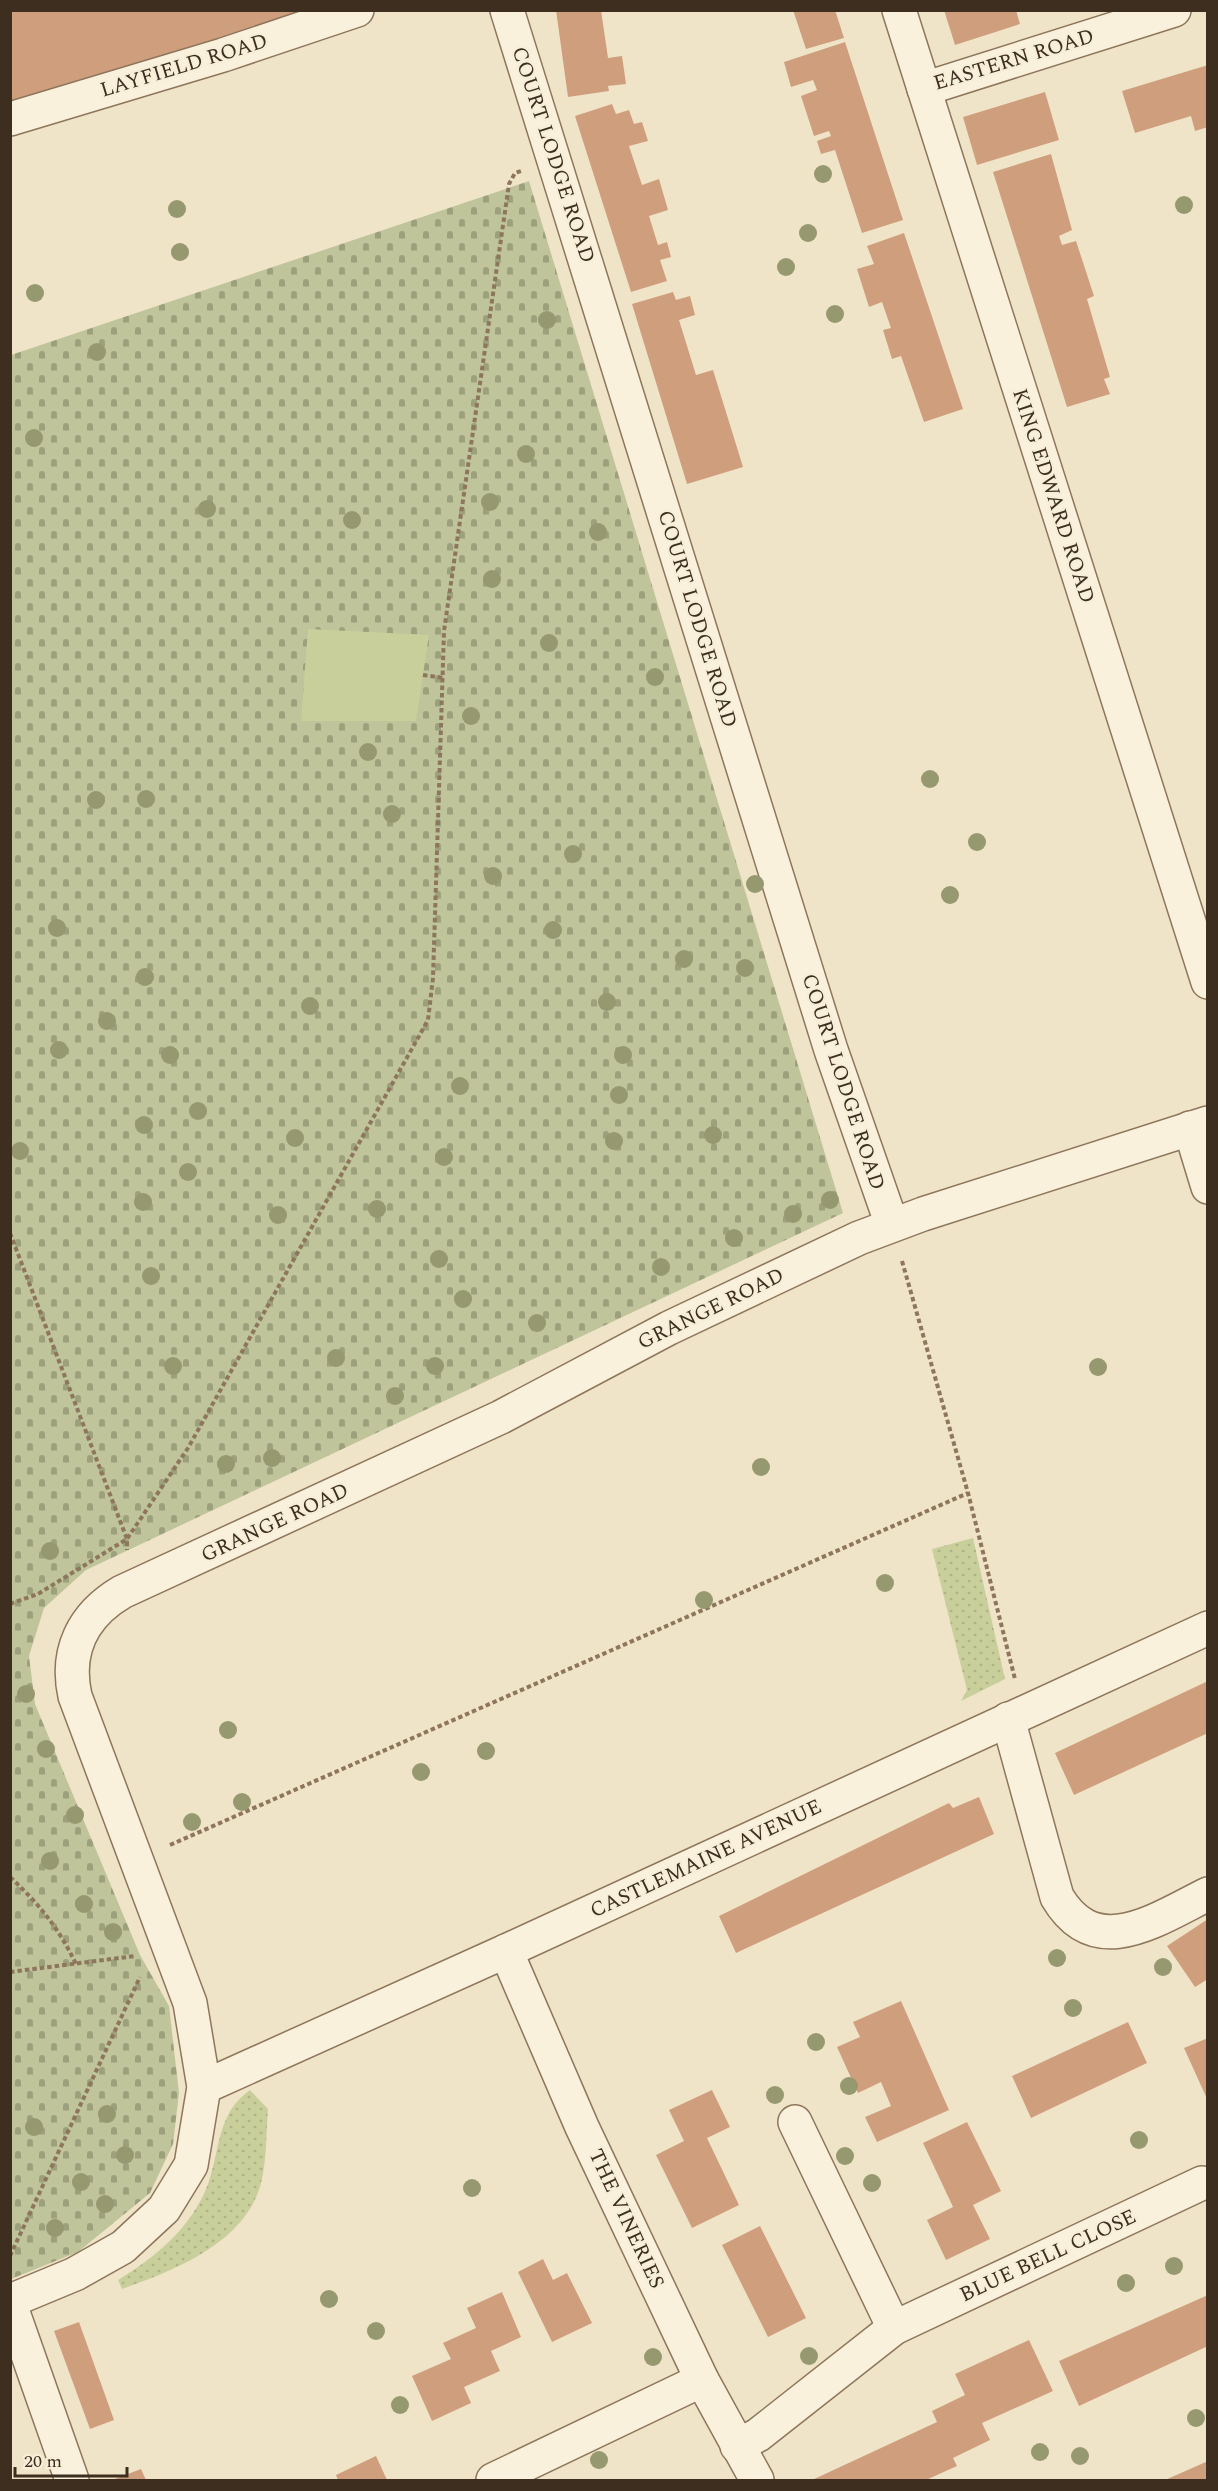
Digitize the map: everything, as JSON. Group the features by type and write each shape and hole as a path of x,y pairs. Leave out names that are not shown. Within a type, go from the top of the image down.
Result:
{"street":[{"name":"LAYFIELD ROAD","path":"10,119 222,55 357,10"},
{"name":"COURT LODGE ROAD","path":"507,10 831,1050 892,1226"},
{"name":"KING EDWARD ROAD","path":"899,10 1208,982"},
{"name":"EASTERN ROAD","path":"924,89 1174,10"},
{"name":"GRANGE ROAD","path":"10,2302 75,2274 123,2247 164,2209 191,2165 204,2087 190,2003 77,1703 73,1686 72,1660 76,1641 88,1620 107,1601 122,1592 501,1417 676,1324 892,1226 1199,1126"},
{"path":"1199,1126 1208,1186"},
{"name":"CASTLEMAINE AVENUE","path":"204,2087 506,1951 1208,1628"},
{"path":"1016,1716 1057,1897 1066,1913 1083,1926 1102,1932 1138,1928 1208,1893"},
{"name":"THE VINERIES","path":"506,1951 578,2117 702,2380 758,2481"},
{"path":"795,2122 894,2328"},
{"name":"BLUE BELL CLOSE","path":"737,2446 758,2435 894,2328 1202,2183"},
{"path":"10,2302 72,2481"},
{"path":"493,2481 702,2380"}],"path":[{"path":"10,1604 38,1594 127,1539 188,1448 428,1020 434,978 444,632 509,184"},
{"path":"423,675 444,678"},
{"path":"892,1226 968,1493 1016,1716"},
{"path":"10,1233 127,1539"},
{"path":"137,1859 968,1493"},
{"path":"10,1877 44,1909 63,1935 76,1964"},
{"path":"10,1972 140,1955 140,1964"},
{"path":"10,2256 140,1980 140,1972"}],"green space":[{"path":"529,181 843,1213 86,1570 44,1608 29,1656 35,1704 140,1955 169,2006 179,2093 173,2144 150,2193 78,2252 11,2279 11,355"},
{"path":"308,629 429,635 416,721 301,721"},
{"path":"973,1538 1005,1679 961,1701 967,1690 932,1549"},
{"path":"250,2090 268,2109 263,2174 253,2204 224,2238 205,2252 163,2273 122,2289 118,2280 159,2251 193,2214 208,2184 225,2121 239,2099"}],"building":[{"path":"10,10 310,10 10,108"},
{"path":"556,10 601,10 608,58 622,56 626,84 608,86 609,91 568,97"},
{"path":"793,10 835,10 844,38 806,49"},
{"path":"944,10 1016,10 1020,24 955,45"},
{"path":"845,42 903,220 862,233 835,150 821,154 817,141 831,136 829,131 814,136 801,96 817,90 813,80 791,87 784,62"},
{"path":"1208,65 1208,127 1195,131 1191,116 1135,133 1122,91"},
{"path":"1045,92 1059,140 977,165 963,117"},
{"path":"612,104 616,114 629,110 634,124 642,122 648,141 629,146 642,185 659,179 668,210 649,216 658,245 667,242 671,257 660,260 667,281 631,292 575,116"},
{"path":"1051,154 1072,230 1059,236 1062,245 1076,241 1094,296 1087,299 1110,377 1104,379 1110,394 1067,407 993,172"},
{"path":"904,233 963,409 924,422 901,356 892,359 883,330 891,328 882,302 869,307 857,269 874,264 867,246"},
{"path":"673,292 676,300 690,296 695,315 679,320 696,375 713,370 743,467 687,484 632,304"},
{"path":"1208,1681 1208,1733 1074,1795 1055,1753"},
{"path":"979,1797 994,1834 736,1953 719,1916 949,1803 953,1808"},
{"path":"1208,1919 1208,1979 1195,1987 1167,1946"},
{"path":"901,2001 949,2110 877,2142 865,2117 891,2106 881,2082 858,2093 837,2047 860,2037 853,2022"},
{"path":"1128,2022 1147,2063 1031,2118 1012,2076"},
{"path":"1208,2038 1208,2101 1184,2048"},
{"path":"712,2090 730,2127 707,2138 739,2205 692,2228 656,2155 684,2141 669,2110"},
{"path":"967,2122 1001,2191 973,2205 990,2239 946,2260 927,2220 953,2207 923,2143"},
{"path":"760,2226 806,2318 768,2337 722,2245"},
{"path":"543,2259 553,2280 567,2273 592,2323 552,2342 518,2272"},
{"path":"502,2292 521,2337 491,2351 500,2371 464,2387 471,2403 432,2421 412,2376 451,2359 443,2343 476,2328 467,2308"},
{"path":"1208,2295 1208,2346 1079,2406 1059,2361"},
{"path":"79,2322 114,2420 90,2429 54,2331"},
{"path":"1029,2340 1053,2391 982,2423 990,2440 953,2458 957,2466 926,2480 812,2480 937,2422 932,2411 965,2395 955,2374"},
{"path":"376,2456 387,2480 338,2480 336,2475"},
{"path":"1208,2461 1208,2480 1165,2480"},
{"path":"141,2469 146,2480 112,2480"}]}
